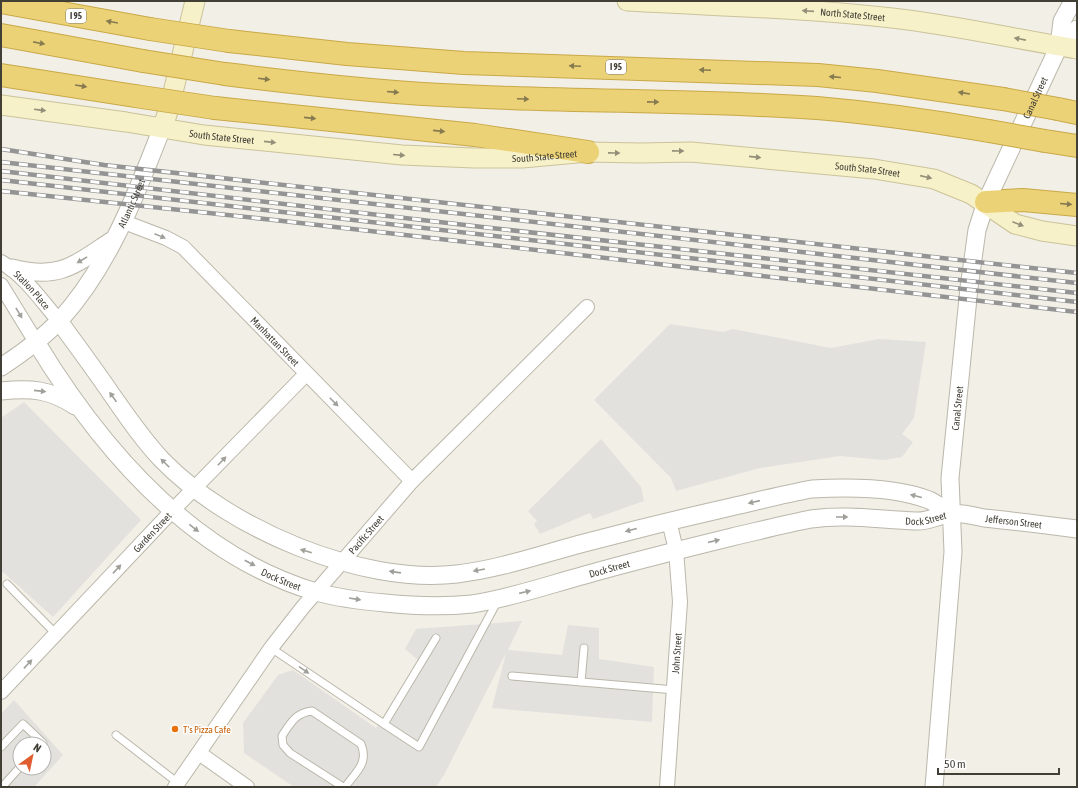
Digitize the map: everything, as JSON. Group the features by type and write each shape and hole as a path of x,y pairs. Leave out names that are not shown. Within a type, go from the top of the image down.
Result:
{"highway":[{"name":"I 95","path":"1,2 150,29 229,41 347,54 449,62 818,75 877,81 1067,111"},
{"path":"1,35 143,61 225,74 344,88 462,96 818,108 886,115 1077,146"},
{"path":"1,74 215,108 475,135 588,152"},
{"path":"986,202 1023,200 1077,205"}],"main road":[{"name":"Atlantic Street","path":"162,128 195,1"},
{"name":"North State Street","path":"627,1 780,5 892,18 1068,48"},
{"name":"South State Street","path":"1,105 220,137 402,155 522,158 588,152 691,152 895,172 934,178 957,187 986,202 1015,224 1042,231 1077,236"}],"street":[{"path":"1068,48 1062,21 1073,1"},
{"path":"1068,48 1077,29"},
{"name":"Canal Street","path":"934,787 953,552 950,514 950,478 969,288 977,230 986,202 1068,48"},
{"name":"Atlantic Street","path":"1,367 36,342 59,322 78,300 124,222 162,128"},
{"name":"Manhattan Street","path":"124,222 166,238 183,247 412,481"},
{"path":"6,265 31,273 59,271 77,263 115,239"},
{"name":"Station Place","path":"6,265 27,283 59,322"},
{"name":"Station Place","path":"1,285 36,342"},
{"name":"Pacific Street","path":"176,785 271,648 412,481 587,307"},
{"name":"Dock Street","path":"59,322 149,446 168,466 194,488 233,515 266,534 299,549 344,562 412,574 457,574 488,568 669,521 791,493 830,488 914,495 931,501 950,514"},
{"name":"Dock Street","path":"36,342 57,377 80,409 124,462 172,511 196,530 229,552 285,580 317,592 372,602 415,606 471,604 542,589 584,575 676,550 787,524 829,517 867,517 921,522 950,514"},
{"name":"Garden Street","path":"1,692 194,488 306,374"},
{"path":"1,392 32,390 48,392 61,397 80,409"},
{"name":"Jefferson Street","path":"950,514 1077,529"},
{"name":"John Street","path":"668,787 680,602 676,550 669,521"},
{"path":"199,753 247,787"}],"lane":[{"path":"7,584 56,634"},
{"path":"271,648 419,746 500,598"},
{"path":"384,724 436,638"},
{"path":"581,682 584,648"},
{"path":"512,676 675,690"},
{"path":"312,711 361,744 365,753 364,762 344,787 290,753 283,744 282,736 295,716 303,712 312,711"},
{"path":"1,747 23,724 36,736"},
{"path":"116,735 176,785"},
{"path":"3,786 12,776"}],"shaded area":[{"path":"670,324 723,332 733,329 831,348 879,339 926,342 914,418 902,434 913,442 902,457 884,460 840,456 760,468 676,491 671,478 594,400"},
{"path":"24,402 141,520 53,617 3,572 1,574 1,418"},
{"path":"601,439 641,487 644,501 593,519 590,513 540,534 534,524 537,521 528,511"},
{"path":"522,621 508,650 562,655 568,625 599,628 599,659 654,667 652,722 492,708 506,653 444,775 436,787 294,787 244,753 243,723 278,675 293,670 376,728 418,660 405,649 416,629"},
{"path":"14,700 46,736 12,736 12,776 44,776 34,787 1,787 1,714"},
{"path":"52,743 63,755 52,767"}],"railway":[{"path":"1,149 104,165 1077,273"},
{"path":"1,162 1077,283"},
{"path":"1,171 491,228 1077,293"},
{"path":"1,180 1077,302"},
{"path":"1,191 274,220 1077,312"}],"place":[{"name":"T's Pizza Cafe","path":"175,729"}]}
